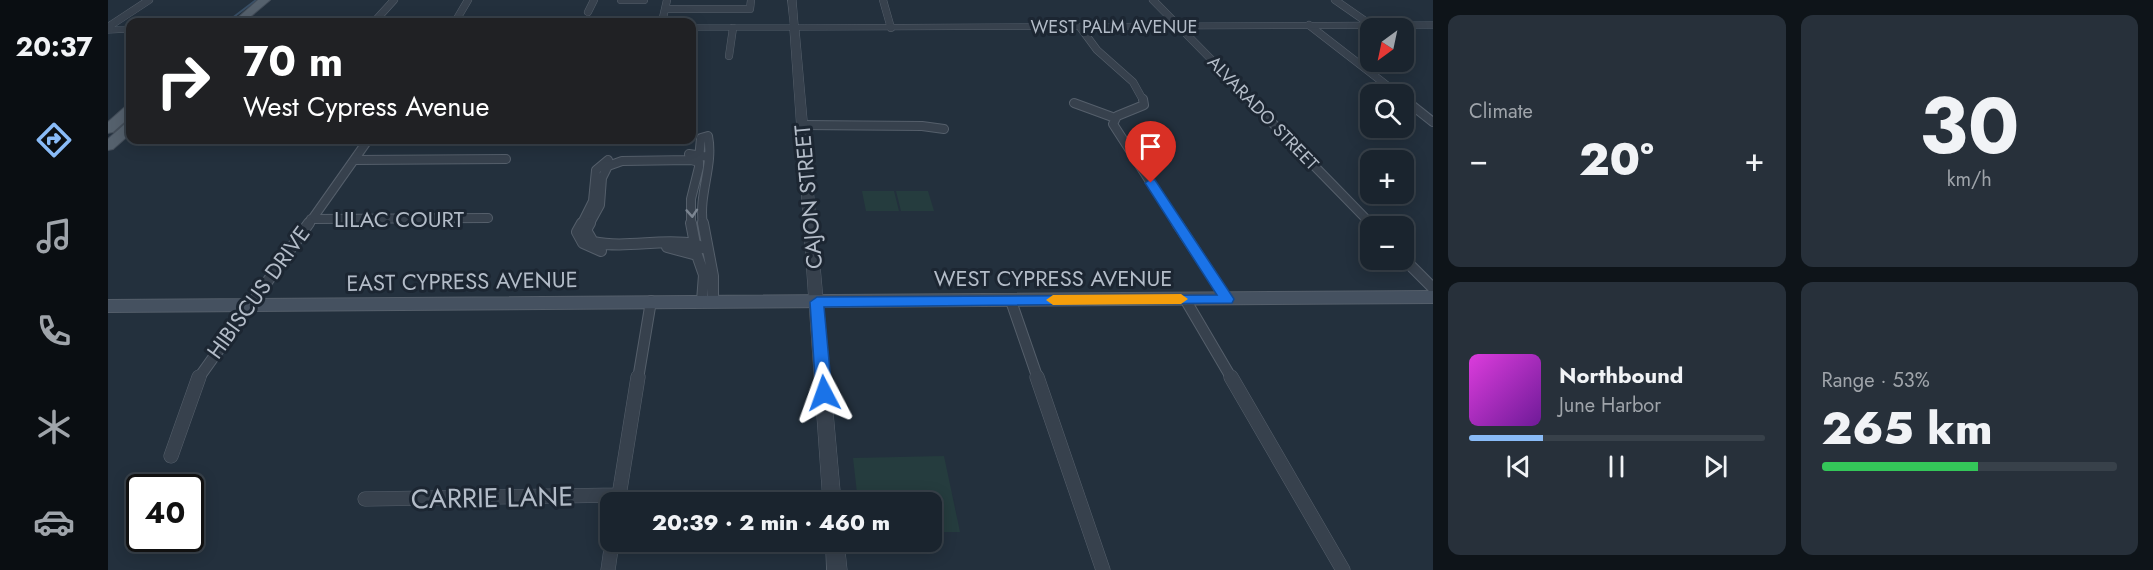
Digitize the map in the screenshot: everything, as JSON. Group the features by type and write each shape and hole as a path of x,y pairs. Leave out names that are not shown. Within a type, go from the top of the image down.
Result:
{"main road":[{"path":"243,18 265,0"},
{"path":"259,18 279,0"},
{"path":"108,129 126,113"},
{"path":"108,146 126,130"},
{"name":"WEST CYPRESS AVENUE","path":"817,302 1433,297"},
{"name":"EAST CYPRESS AVENUE","path":"108,306 651,301 817,302"}],"street":[{"path":"108,29 149,0"},
{"path":"378,18 394,0"},
{"path":"457,18 468,0"},
{"path":"588,12 594,0"},
{"path":"621,0 644,0"},
{"path":"663,18 667,0"},
{"path":"666,9 750,9 751,0"},
{"name":"CAJON STREET","path":"792,0 831,492"},
{"path":"883,0 891,28"},
{"name":"ALVARADO STREET","path":"1154,0 1363,216"},
{"path":"1335,0 1362,18"},
{"name":"WEST PALM AVENUE","path":"696,28 1360,24"},
{"path":"1309,25 1385,84"},
{"name":"WEST PALM AVENUE","path":"1414,25 1433,25"},
{"path":"1074,103 1115,118 1144,105 1144,99 1128,77 1098,51 1080,27"},
{"path":"729,56 733,28"},
{"path":"108,29 126,30"},
{"path":"1414,107 1433,122"},
{"path":"1115,118 1114,127 1227,299"},
{"path":"802,125 922,126 944,129"},
{"name":"HIBISCUS DRIVE","path":"171,456 199,377 365,144"},
{"path":"697,255 685,250 665,247 621,253 604,252 587,246 579,239 577,232 593,201 595,173 603,163 619,157 702,158"},
{"path":"702,158 622,161 611,164 603,174 600,205 586,230 594,242 606,245 621,246 662,241 694,243 708,250"},
{"path":"702,158 691,198 694,243 704,275 707,301"},
{"path":"702,158 708,176 701,202 704,234 716,283 707,301"},
{"path":"354,160 506,159"},
{"name":"LILAC COURT","path":"311,219 488,218"},
{"path":"1414,269 1433,288"},
{"path":"1185,299 1343,570"},
{"path":"620,492 651,301"},
{"path":"1011,301 1102,570"},
{"name":"CARRIE LANE","path":"365,500 600,499"},
{"path":"608,570 611,552"},
{"path":"836,552 837,570"}],"green space":[{"path":"862,191 894,191 899,211 866,211"},
{"path":"896,191 928,191 934,211 901,211"},
{"path":"944,456 960,532 942,532 942,492 857,492 853,458"}],"waterway":[{"path":"232,18 256,0"}],"slow traffic":[{"path":"1053,300 1181,299"}],"route":[{"path":"824,393 817,302 1227,299 1151,183"}]}
